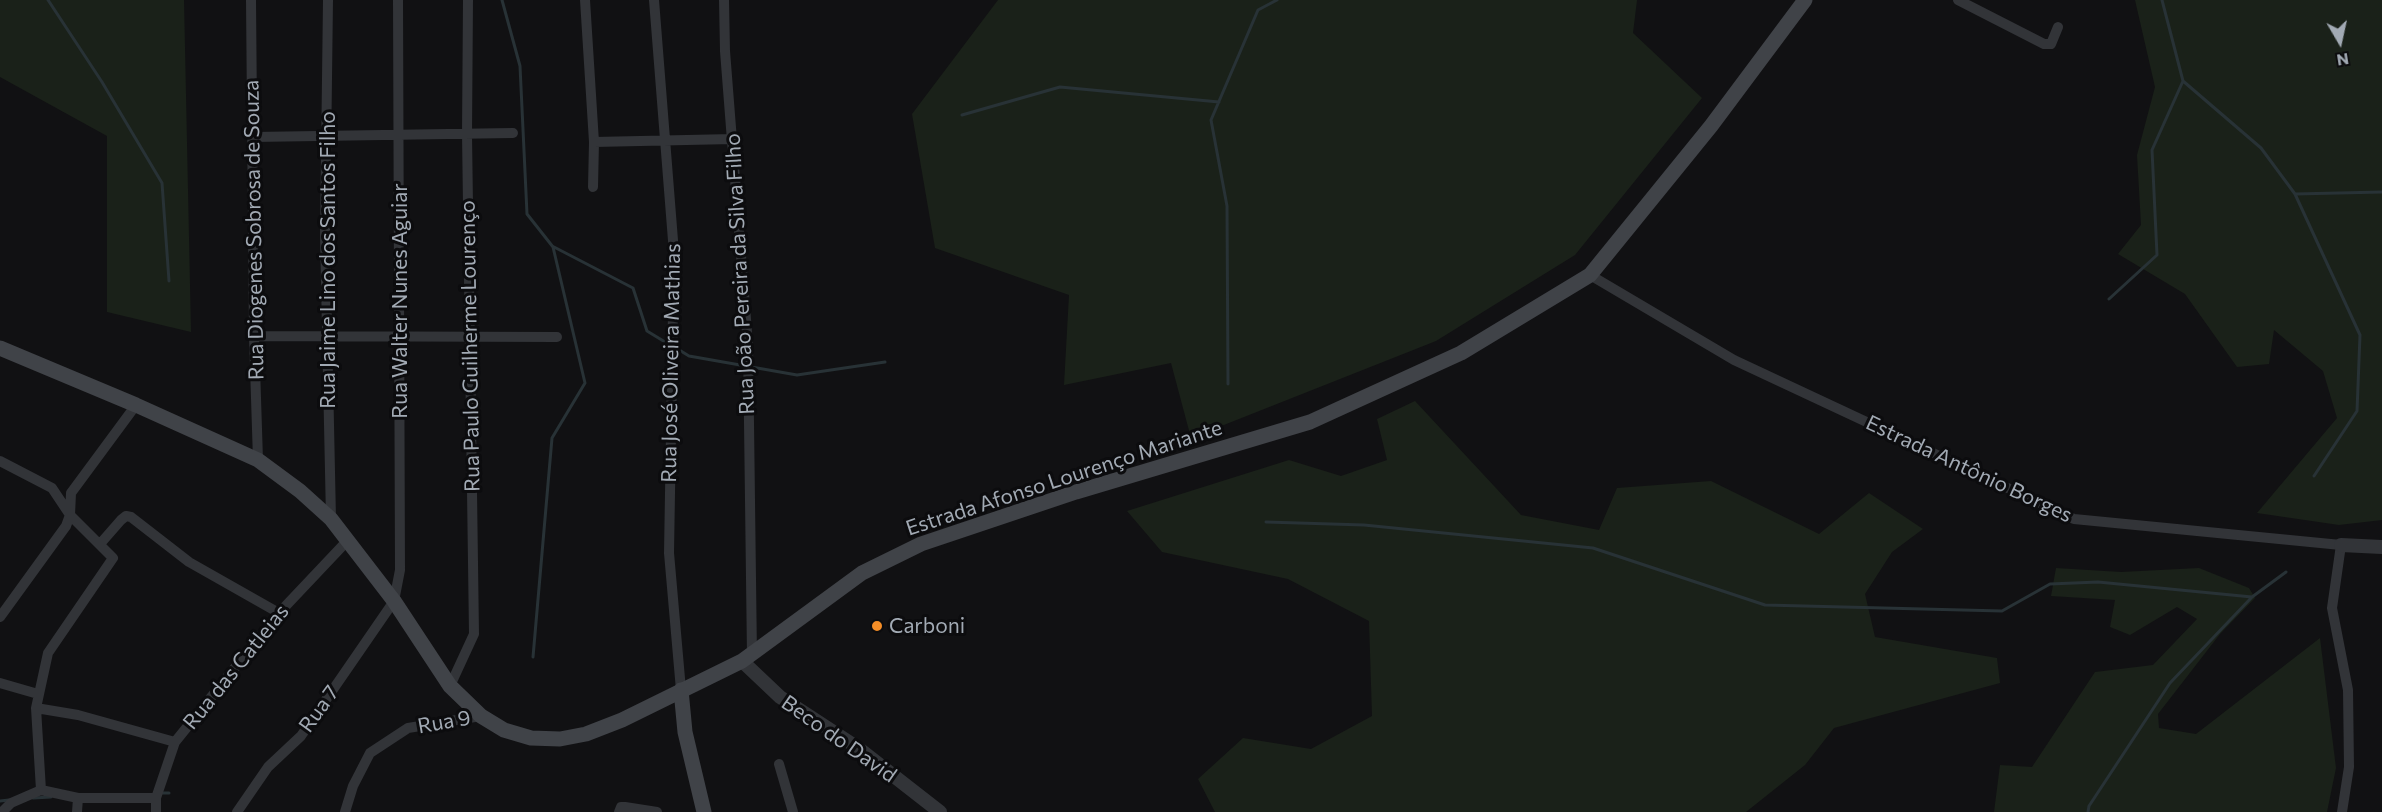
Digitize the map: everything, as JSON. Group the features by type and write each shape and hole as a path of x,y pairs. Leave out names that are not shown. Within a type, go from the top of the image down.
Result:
{"main road":[{"name":"Estrada Afonso Lourenço Mariante","path":"0,348 136,405 258,460 300,491 331,519 394,601 450,686 481,716 504,730 531,738 560,739 586,734 622,720 747,658 862,573 921,544 1076,492 1310,422 1461,353 1590,275 1711,126 1805,0"},
{"path":"681,690 685,732 704,812"}],"street":[{"name":"Rua Diogenes Sobrosa de Souza","path":"251,0 254,336 258,460"},
{"name":"Rua Jaime Lino dos Santos Filho","path":"328,0 325,235 331,519"},
{"name":"Rua Walter Nunes Aguiar","path":"394,601 400,570 398,0"},
{"name":"Rua Paulo Guilherme Lourenço","path":"450,686 474,634 467,134 468,0"},
{"path":"585,0 594,141 593,187"},
{"name":"Rua José Oliveira Mathias","path":"654,0 663,142 674,254 669,553 681,690"},
{"name":"Rua João Pereira da Silva Filho","path":"724,0 725,51 748,345 747,658"},
{"path":"1958,0 2044,44 2051,44 2058,27"},
{"path":"253,137 513,134"},
{"path":"594,141 663,142 733,139"},
{"name":"Estrada Antônio Borges","path":"1590,275 1734,360 2074,519 2382,547"},
{"path":"254,336 400,335 557,338"},
{"path":"0,617 66,526 70,515 71,493 136,405"},
{"path":"0,461 52,488 70,515 113,558 48,652 36,708 42,790"},
{"path":"100,544 121,520 126,516 131,517 189,562 279,613"},
{"name":"Rua das Catleias","path":"156,812 156,798 175,742 279,613 348,540"},
{"path":"2341,545 2332,608 2348,690 2349,767 2342,812"},
{"name":"Rua 7","path":"237,812 268,767 301,736 394,601"},
{"name":"Beco do David","path":"747,658 773,692 858,748 940,812"},
{"path":"0,683 38,694"},
{"path":"36,708 78,715 175,742"},
{"name":"Rua 9","path":"345,812 353,786 370,753 408,728 481,716"},
{"path":"779,764 793,812"},
{"path":"2,812 10,803 42,790 78,798 156,798"},
{"path":"77,812 78,798"},
{"path":"619,812 621,807 624,807 657,812"}],"shaded area":[{"path":"0,0 184,0 191,332 107,312 107,136 0,77"},
{"path":"998,0 1637,0 1633,33 1702,98 1575,255 1436,341 1191,438 1171,363 1064,385 1069,295 935,248 912,114"},
{"path":"2135,0 2382,0 2382,520 2339,525 2257,513 2337,418 2323,371 2274,330 2269,364 2237,367 2185,294 2118,254 2141,225 2137,155 2155,87"},
{"path":"1415,401 1521,515 1599,530 1617,488 1711,481 1819,534 1869,493 1923,529 1892,552 1865,594 1875,637 1997,658 2000,683 1834,728 1805,765 1746,812 1215,812 1198,779 1243,738 1311,749 1372,716 1369,621 1288,579 1162,552 1127,511 1289,460 1341,476 1387,460 1377,419"},
{"path":"2056,568 2121,572 2199,568 2249,588 2255,598 2220,634 2158,714 2159,728 2196,734 2320,638 2336,768 2327,812 1994,812 2000,765 2032,767 2095,672 2153,665 2197,619 2177,607 2130,635 2110,627 2115,600 2051,596"}],"waterway":[{"path":"48,0 102,82 162,183 169,281"},
{"path":"502,0 520,66 527,214 553,247 585,383 552,438 533,657"},
{"path":"1228,384 1227,206 1211,120 1258,10 1277,0"},
{"path":"2162,0 2183,81 2261,148 2295,194 2382,192"},
{"path":"2109,299 2157,255 2152,150 2183,81"},
{"path":"962,115 1060,87 1219,102"},
{"path":"2295,194 2360,335 2357,411 2314,476"},
{"path":"554,247 633,288 647,331 670,345"},
{"path":"676,348 689,356 797,375 885,362"},
{"path":"1266,522 1364,525 1593,548 1765,605 2002,611 2050,584 2098,582 2252,597"},
{"path":"2088,812 2089,806 2170,683 2252,597 2286,572"},
{"path":"159,793 169,793"},
{"path":"33,798 51,797"},
{"path":"0,801 9,800"}],"place":[{"name":"Carboni","path":"877,626"}]}
